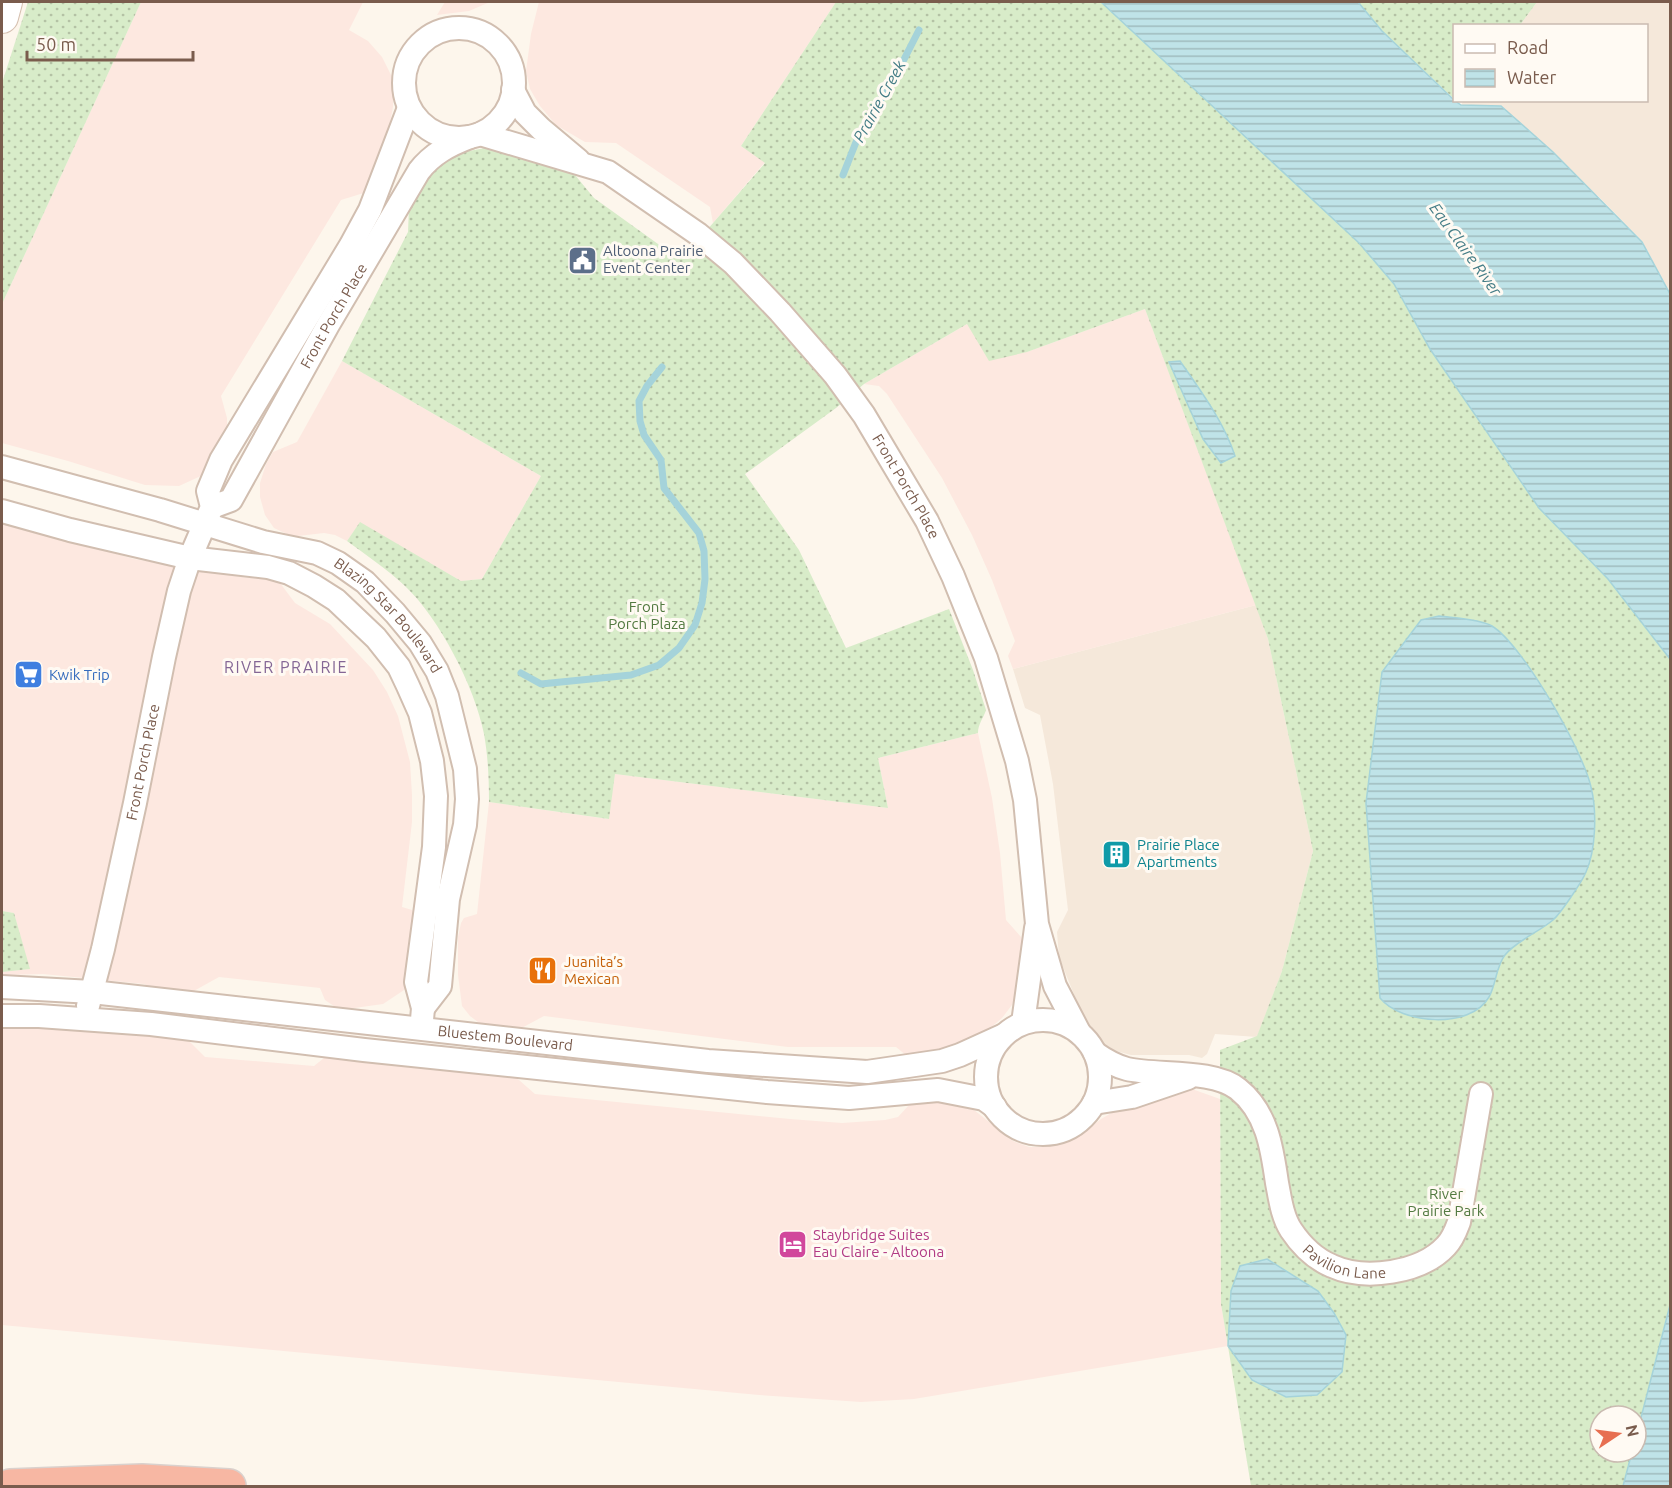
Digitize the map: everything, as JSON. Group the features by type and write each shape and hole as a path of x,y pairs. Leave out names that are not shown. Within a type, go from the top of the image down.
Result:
{"highway":[{"path":"10,1486 53,1486 142,1480 229,1486"}],"main road":[{"path":"2,17 6,2"}],"street":[{"name":"Front Porch Place","path":"84,1019 92,993 135,803 179,591 208,515 207,491 221,460 366,219 409,108 404,86 405,72 410,58 424,41 444,30 461,28 476,31 490,38 502,49 510,63 513,90 510,104 492,127 456,142 428,160 412,180 231,500 208,515"},
{"path":"513,90 525,113 584,165"},
{"path":"409,108 420,122 434,133 452,138 475,136"},
{"name":"Front Porch Place","path":"475,136 608,172 698,234 733,262 780,312 835,375 864,415 927,521 953,576 986,658 1017,760 1025,800 1036,924 1055,986 1079,1032"},
{"name":"Blazing Star Boulevard","path":"2,467 208,515 263,542 317,553 338,563 365,582 420,643 437,671 454,718 465,769 467,799 465,825 448,899 440,986 422,1019"},
{"name":"Blazing Star Boulevard","path":"2,511 70,530 190,558 268,567 289,573 336,600 356,617 399,667 420,712 428,739 436,796 433,857 416,982 422,1019 417,1056"},
{"name":"Front Porch Place","path":"1013,1029 1036,924"},
{"name":"Bluestem Boulevard","path":"2,987 422,1019 708,1061 867,1072 942,1061 960,1055 1013,1029 1042,1020 1062,1023 1079,1032"},
{"name":"Bluestem Boulevard","path":"2,1016 39,1016 151,1024 417,1056 767,1092 849,1098 938,1090 984,1099 995,1107 1006,1120 1020,1129 1037,1134 1054,1133 1070,1127 1084,1117 1094,1103"},
{"path":"995,1107 987,1089 987,1069 992,1051 1013,1029"},
{"path":"1079,1032 1095,1053 1100,1070 1099,1087 1094,1103"},
{"name":"Pavilion Lane","path":"1095,1053 1119,1067 1130,1070 1167,1072 1225,1082 1236,1087 1260,1114 1269,1137 1283,1213 1290,1228 1314,1256 1333,1266 1372,1273 1393,1272 1422,1263 1437,1254 1454,1235 1460,1222 1481,1094"},
{"name":"Pavilion Lane","path":"1094,1103 1132,1096 1194,1077"}],"shaded area":[{"path":"141,2 363,2 349,30 368,41 382,57 391,75 393,88 393,107 389,128 367,192 341,200 221,396 227,418 227,429 203,475 179,486 145,485 2,443 2,304"},
{"path":"445,2 490,2 469,11 437,15"},
{"path":"539,2 836,2 741,146 765,162 713,223 710,207 616,143 585,142 556,125 540,106 530,89 526,71 531,34"},
{"path":"1537,2 1670,2 1670,294 1642,241 1598,196 1461,105 1463,102 1648,102 1648,24 1521,24"},
{"path":"1145,309 1256,605 1013,669 1008,656 1015,641 972,535 942,478 887,394 879,386 864,384 967,324 1027,352"},
{"path":"342,361 541,476 482,579 461,581 360,523 347,541 324,533 289,535 274,528 265,515 260,497 260,483 266,464 273,452 297,442"},
{"path":"2,521 134,559 280,583 295,603 330,624 373,670 398,716 410,762 412,822 402,907 412,910 417,917 408,984 404,990 383,1004 340,1010 325,1000 320,988 219,977 192,992 156,989 144,984 43,974 2,975 2,972 29,969 14,913 2,911"},
{"path":"1256,605 1268,639 1313,851 1282,971 1257,1037 1215,1034 1207,1054 1202,1058 1189,1055 1131,1055 1116,1051 1105,1044 1091,1028 1077,1002 1059,957 1057,932 1068,910 1053,784 1040,715 1025,708 1013,669"},
{"path":"978,733 992,798 1006,920 1021,937 1023,949 1012,1005 988,1030 935,1051 907,1056 896,1047 788,1047 544,1016 516,1031 482,1025 462,1006 458,975 458,937 464,918 477,914 489,802 608,819 615,774 888,808 878,758"},
{"path":"2,1025 184,1036 205,1057 314,1066 329,1054 511,1073 535,1094 790,1119 842,1123 885,1120 898,1117 909,1105 919,1101 959,1104 969,1106 1013,1141 1029,1147 1044,1147 1061,1143 1080,1135 1120,1108 1152,1097 1192,1089 1220,1099 1221,1304 1228,1346 914,1399 861,1402 759,1395 2,1325"}],"green space":[{"path":"28,2 141,2 2,304 2,83"},
{"path":"836,2 1101,2 1359,243 1394,284 1430,349 1539,508 1608,579 1670,659 1670,1305 1644,1404 1588,1404 1588,1464 1629,1464 1623,1486 1251,1486 1221,1304 1220,1050 1257,1036 1282,971 1313,851 1268,639 1145,309 1027,352 989,361 967,324 864,384 836,408 745,474 799,550 846,648 949,609 986,710 978,733 878,758 888,808 615,774 609,819 489,802 484,734 473,696 454,654 443,634 405,586 347,541 360,522 461,581 482,579 541,476 342,361 408,232 409,207 413,196 440,162 453,154 485,148 499,149 551,162 575,175 594,198 665,249 687,253 765,163 741,146"},
{"path":"1358,2 1537,2 1521,24 1453,24 1453,98 1382,31"},
{"path":"2,911 14,913 30,969 2,972"}],"water":[{"name":"Eau Claire River","path":"1101,2 1358,2 1382,31 1453,99 1453,102 1461,105 1501,106 1553,152 1642,242 1670,294 1670,659 1608,579 1539,508 1430,349 1394,284 1359,243"},
{"path":"1180,361 1211,407 1230,443 1235,456 1221,463 1203,439 1169,362"},
{"path":"1439,616 1474,620 1492,626 1519,654 1550,700 1577,749 1591,787 1595,819 1594,842 1586,872 1561,911 1553,920 1515,945 1505,955 1489,997 1480,1008 1452,1019 1435,1020 1403,1013 1390,1007 1380,998 1366,803 1382,672 1421,620"},
{"path":"1267,1259 1318,1291 1346,1335 1342,1372 1317,1395 1286,1397 1252,1380 1228,1346 1231,1291 1240,1266"},
{"path":"1670,1305 1670,1486 1623,1486 1629,1464 1648,1464 1648,1404 1644,1404"}],"waterway":[{"name":"Prairie Creek","path":"843,175 860,132 894,79 919,30"},
{"name":"Prairie Creek","path":"521,673 541,684 631,675 659,665 679,648 695,625 702,603 705,579 704,551 699,533 664,488 661,460 644,435 640,421 639,401 662,367"}],"place":[{"name":"Altoona Prairie Event Center","path":"582,260"},
{"name":"Kwik Trip","path":"28,675"},
{"name":"Prairie Place Apartments","path":"1116,854"},
{"name":"Juanita’s Mexican","path":"543,971"},
{"name":"Staybridge Suites Eau Claire - Altoona","path":"792,1244"}],"district":[{"name":"RIVER PRAIRIE","path":"286,667"}],"park label":[{"name":"Front Porch Plaza","path":"647,616"},
{"name":"River Prairie Park","path":"1446,1202"}]}
